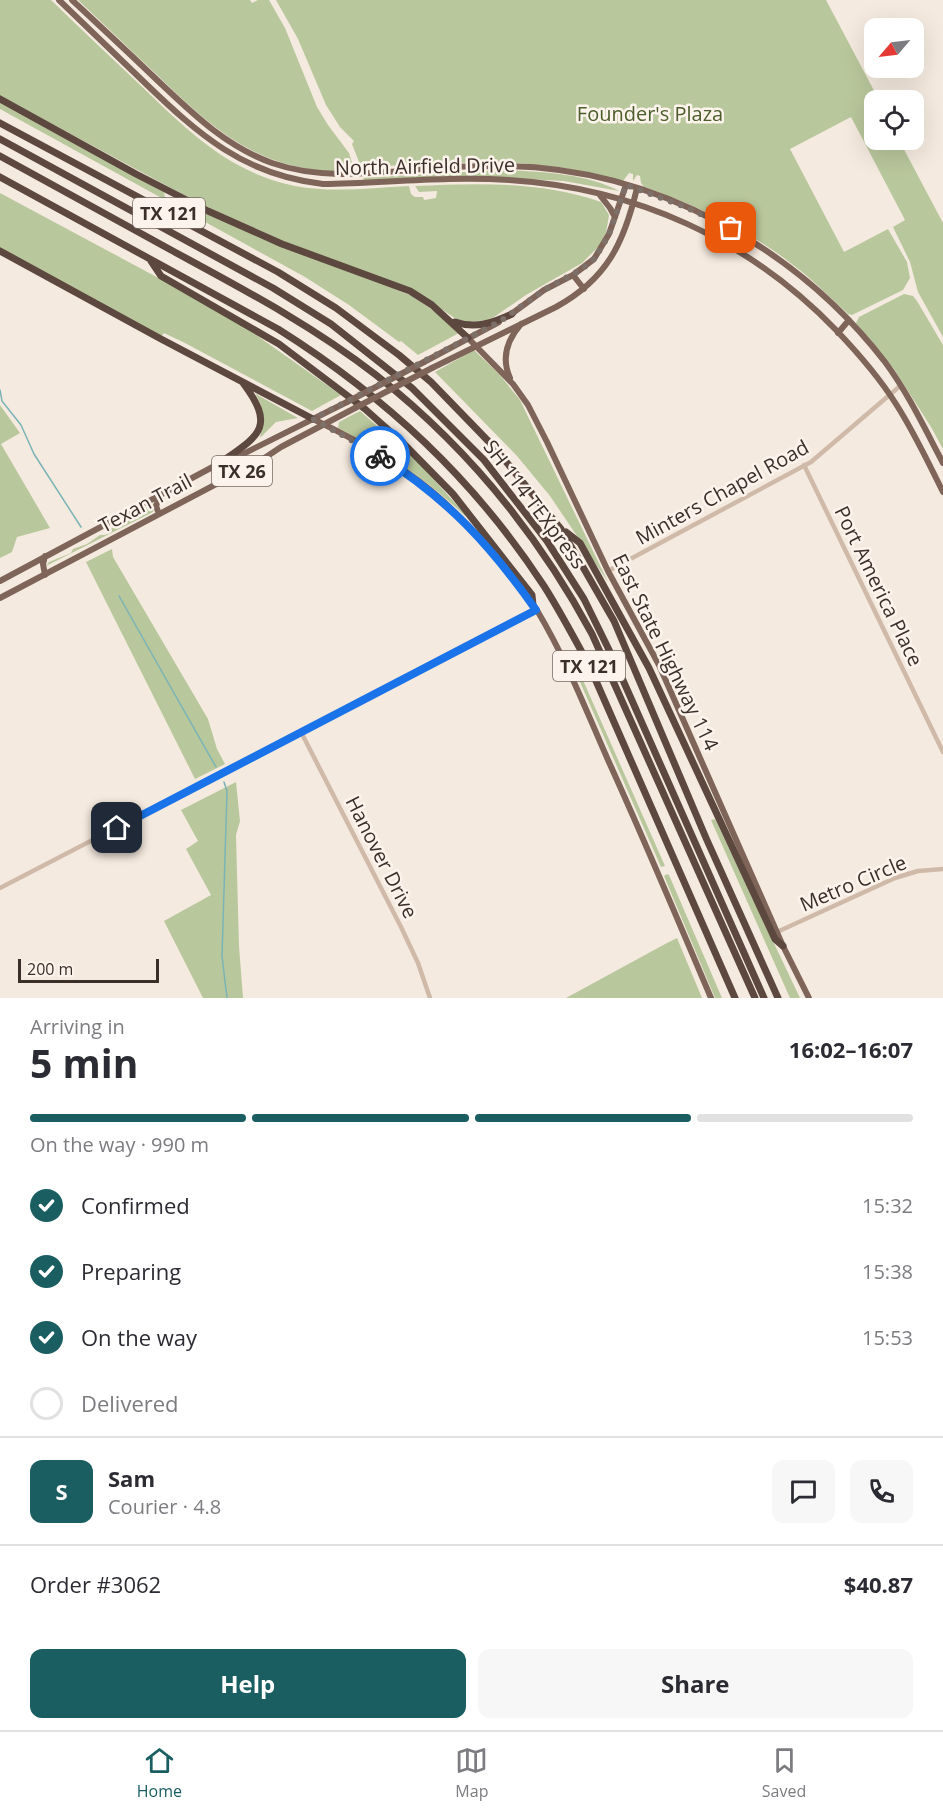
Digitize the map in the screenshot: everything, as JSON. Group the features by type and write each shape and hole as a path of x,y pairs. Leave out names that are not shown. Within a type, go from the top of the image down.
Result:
{"highway":[{"path":"0,99 174,195 282,244 410,291 452,321 468,338"},
{"name":"TX 121","path":"0,123 278,272 336,308 399,355 456,406 494,447 561,529 614,621 706,838 778,998"},
{"name":"SH 114 TEXpress","path":"0,139 273,288 331,324 412,388 484,460 547,541 584,599 614,660 764,998"},
{"name":"SH 114 TEXpress","path":"0,156 262,299 320,335 403,397 476,469 540,549 592,634 755,998"},
{"name":"TX 121","path":"0,177 278,329 351,378 386,406 436,452 483,504 545,588 589,665 735,998"},
{"path":"0,251 313,419"},
{"path":"149,259 161,276 279,344 388,429 435,474 469,513 532,595 535,608"},
{"path":"452,321 474,326 512,314"},
{"path":"220,463 251,441 261,423 259,405 242,381"},
{"path":"561,529 580,543 638,647 775,939 783,946"}],"main road":[{"name":"North Airfield Drive","path":"59,0 195,130 238,159 271,173 323,184 511,180 599,193 633,203 706,232 753,260 805,299 860,355 890,395 910,428 943,492"},
{"name":"North Airfield Drive","path":"72,0 207,126 243,151 273,163 309,172 330,174 451,167 526,167 562,170 637,188 694,210 731,228 804,279 849,320 886,364 943,463"},
{"name":"Texan Trail","path":"0,581 220,463 313,419 512,314 544,290 573,275 594,259 615,217 626,185"},
{"name":"Texan Trail","path":"0,598 260,461 324,424 525,320 556,307 584,289 595,279 614,254 637,188"},
{"path":"599,193 615,217"},
{"path":"573,275 584,289"},
{"path":"513,384 505,360 506,349 525,320"},
{"path":"838,333 849,320"},
{"name":"East State Highway 114","path":"468,338 513,384 528,405 608,571 658,666 783,946 809,998"},
{"path":"313,419 394,464 443,501 483,542 535,608 561,654 630,807 711,998"},
{"path":"159,514 156,506 160,495"},
{"path":"45,556 43,564 45,575"}],"street":[{"name":"Minters Chapel Road","path":"608,571 804,465 824,452 854,423 900,386"},
{"name":"Port America Place","path":"804,465 943,752"},
{"path":"0,888 535,608"},
{"name":"Hanover Drive","path":"301,732 401,927 418,963 430,998"},
{"name":"Metro Circle","path":"777,932 895,878 918,871 943,869"}],"green space":[{"path":"0,0 51,0 208,146 248,170 271,179 295,186 323,189 409,186 411,194 415,197 423,197 424,200 436,198 437,191 419,192 415,186 485,184 556,190 601,202 609,215 606,233 599,246 582,263 526,295 494,317 469,322 459,321 412,289 290,244 199,203 0,96"},
{"path":"78,0 250,0 252,3 258,0 269,0 285,28 317,107 349,153 353,166 350,169 331,171 292,165 269,158 228,136 191,107"},
{"name":"Founder's Plaza","path":"276,0 826,0 864,72 864,78 867,78 874,90 864,90 864,142 851,117 790,149 844,252 888,229 907,262 910,278 903,290 852,315 770,248 709,213 644,187 640,176 637,175 633,181 633,174 629,173 623,181 565,168 519,163 483,162 361,167 352,144 354,141 340,127 326,105 298,39"},
{"path":"0,103 164,192 165,197 175,202 176,198 412,296 441,316 459,333 418,355 349,305 305,277 0,109"},
{"path":"868,150 904,150 943,223 943,337 918,292 910,262 893,227 905,220"},
{"path":"498,170 544,172 576,177 619,191 564,181 507,178 364,180 363,178"},
{"path":"0,193 207,304 252,332 341,395 312,411 185,343 164,333 161,337 0,248"},
{"path":"904,294 913,296 917,301 943,345 943,449 894,369 856,323 859,317"},
{"path":"474,350 499,374 520,400 608,582 550,496 517,456 435,372"},
{"path":"256,394 298,418 276,422 260,438 263,421"},
{"path":"0,405 20,433 1,444 50,528 17,537 12,552 0,558"},
{"path":"360,411 416,460 466,515 405,467 338,428 339,422"},
{"path":"156,502 153,512 46,566 49,562 71,553 73,549 87,544 100,535 106,535 121,521"},
{"path":"112,549 113,557 208,719 217,749 225,764 195,779 86,562"},
{"path":"582,678 665,866 661,867 580,682"},
{"path":"236,782 240,821 236,835 243,998 203,998 164,921 211,895 186,849 198,841 181,810"},
{"path":"715,819 800,998 790,998 711,820"},
{"path":"667,874 722,998 715,998 664,876"},
{"path":"677,938 702,998 566,998 667,943"}],"waterway":[{"path":"0,390 2,401 21,425 34,454 81,527"},
{"path":"119,596 216,767"},
{"path":"224,782 227,791 222,956 227,998"}],"way so far":[{"path":"380,456 313,419 499,322 544,290 582,269 594,259 609,234 626,185 657,195 731,228"}],"route":[{"path":"117,828 536,610 488,547 443,501 416,479 380,456"}]}
